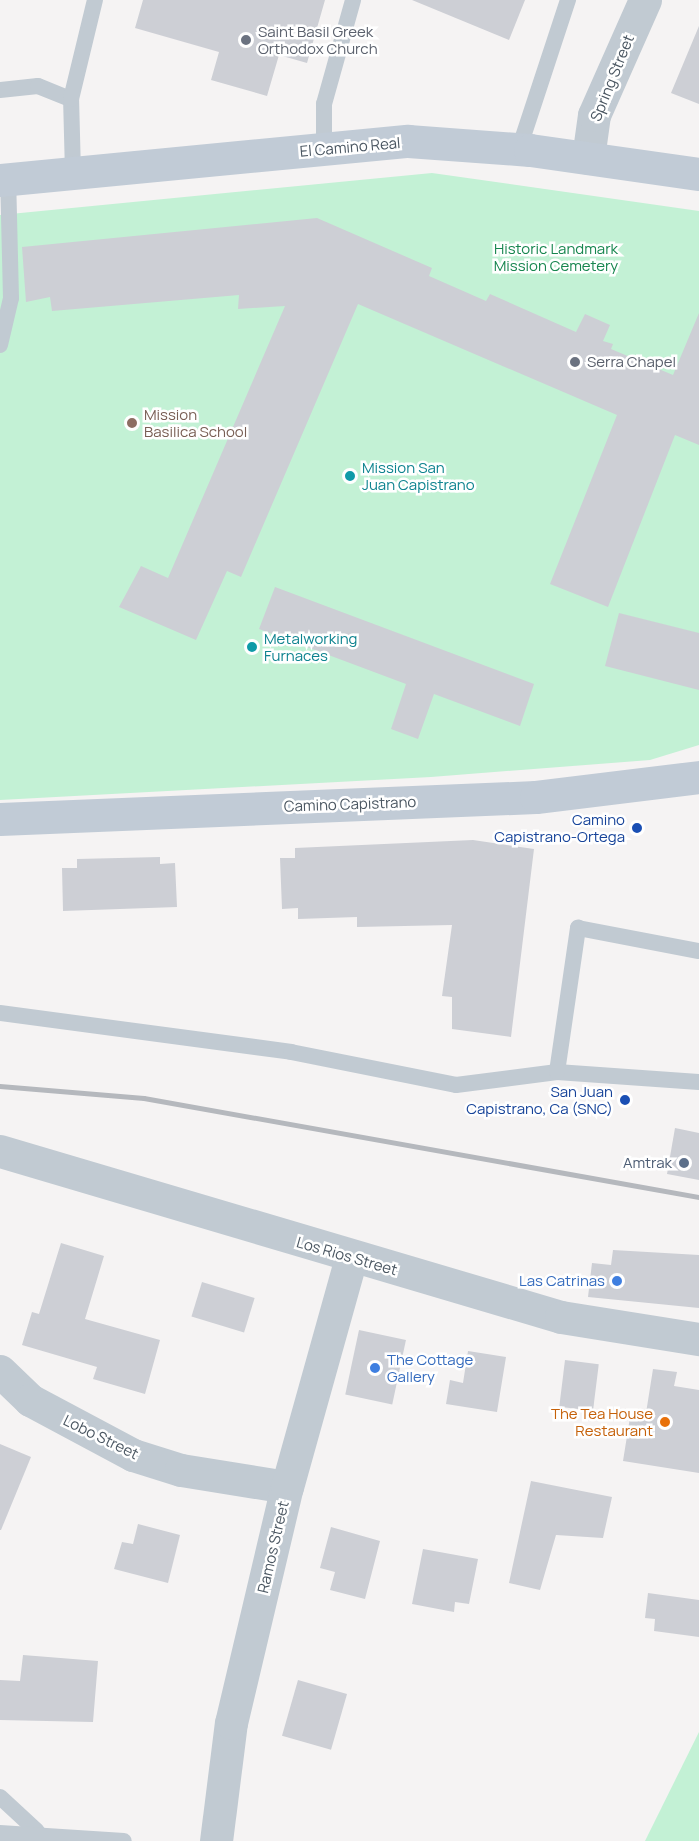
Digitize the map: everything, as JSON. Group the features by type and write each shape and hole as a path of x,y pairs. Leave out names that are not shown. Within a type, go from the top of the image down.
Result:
{"street":[{"name":"Spring Street","path":"588,158 594,115 645,0"},
{"name":"El Camino Real","path":"4,179 408,141 519,148 699,174"},
{"name":"Camino Capistrano","path":"0,819 536,797 699,777"},
{"name":"Los Rios Street","path":"0,1151 351,1258 561,1317 699,1339"},
{"name":"Ramos Street","path":"216,1841 231,1723 287,1487 351,1258"},
{"name":"Lobo Street","path":"0,1371 30,1400 133,1455 182,1470 287,1487"}],"lane":[{"path":"73,173 71,99 95,0"},
{"path":"324,149 324,104 353,0"},
{"path":"519,148 568,0"},
{"path":"0,90 38,86 71,99"},
{"path":"0,345 11,298 4,179"},
{"path":"557,1072 578,928 699,951"},
{"path":"0,1013 291,1052 456,1085 557,1072 699,1082"},
{"path":"0,1797 37,1831"},
{"path":"0,1833 37,1831 124,1841"}],"green space":[{"name":"Mission San Juan Capistrano","path":"432,173 699,211 699,745 650,760 431,777 0,800 0,215"},
{"path":"699,1732 699,1841 645,1841"}],"building":[{"name":"Saint Basil Greek Orthodox Church","path":"143,0 325,0 307,63 279,55 267,96 211,80 219,52 135,28"},
{"path":"412,0 525,0 509,40"},
{"path":"699,26 699,104 671,93"},
{"path":"317,218 432,268 429,276 486,301 490,294 576,332 585,314 610,325 603,341 613,344 611,349 673,375 699,313 699,445 675,435 608,607 550,584 617,415 358,304 241,577 227,571 196,640 119,607 141,566 168,578 285,306 238,309 239,295 52,311 50,297 26,302 22,247"},
{"path":"275,587 534,684 520,726 434,694 418,739 391,729 406,684 259,629"},
{"path":"619,613 699,633 699,690 605,666"},
{"path":"473,840 534,849 511,1037 452,1029 452,997 442,996 452,925 357,927 357,917 298,919 298,908 282,909 280,858 295,858 295,848"},
{"path":"160,857 160,864 175,863 177,907 63,911 62,868 77,868 77,859"},
{"name":"Amtrak","path":"675,1128 699,1133 699,1180 667,1174"},
{"path":"61,1243 104,1256 85,1319 160,1340 145,1394 93,1379 97,1367 22,1345 32,1312 39,1314"},
{"path":"613,1250 699,1255 699,1308 588,1297 592,1263 611,1265"},
{"path":"202,1282 255,1298 244,1333 191,1316"},
{"name":"The Cottage Gallery","path":"359,1330 406,1340 392,1405 345,1395"},
{"path":"468,1351 506,1357 497,1412 446,1404 450,1380 463,1383"},
{"path":"565,1360 599,1364 593,1411 559,1407"},
{"name":"The Tea House Restaurant","path":"653,1369 677,1372 674,1386 699,1390 699,1473 623,1461 631,1411 646,1413"},
{"path":"0,1444 31,1457 1,1530 0,1530"},
{"path":"531,1481 612,1497 603,1538 556,1535 540,1590 509,1583"},
{"path":"138,1524 180,1535 168,1583 114,1569 122,1542 133,1544"},
{"path":"331,1527 380,1541 365,1599 330,1590 335,1572 320,1568"},
{"path":"423,1549 478,1559 469,1604 455,1602 454,1612 412,1604"},
{"path":"648,1593 699,1600 699,1637 654,1631 655,1619 645,1618"},
{"path":"23,1655 98,1661 93,1722 0,1720 0,1680 20,1681"},
{"path":"298,1680 347,1694 331,1750 282,1736"}],"railway":[{"path":"0,1086 144,1098 699,1197"}],"place":[{"name":"Saint Basil Greek Orthodox Church","path":"246,40"},
{"name":"Serra Chapel","path":"575,362"},
{"name":"Mission Basilica School","path":"132,423"},
{"name":"Mission San Juan Capistrano","path":"350,476"},
{"name":"Metalworking Furnaces","path":"252,647"},
{"name":"Camino Capistrano-Ortega","path":"637,828"},
{"name":"San Juan Capistrano, Ca (SNC)","path":"625,1100"},
{"name":"Amtrak","path":"684,1163"},
{"name":"Las Catrinas","path":"617,1281"},
{"name":"The Cottage Gallery","path":"375,1368"},
{"name":"The Tea House Restaurant","path":"665,1422"}],"park label":[{"name":"Historic Landmark Mission Cemetery","path":"556,256"}]}
